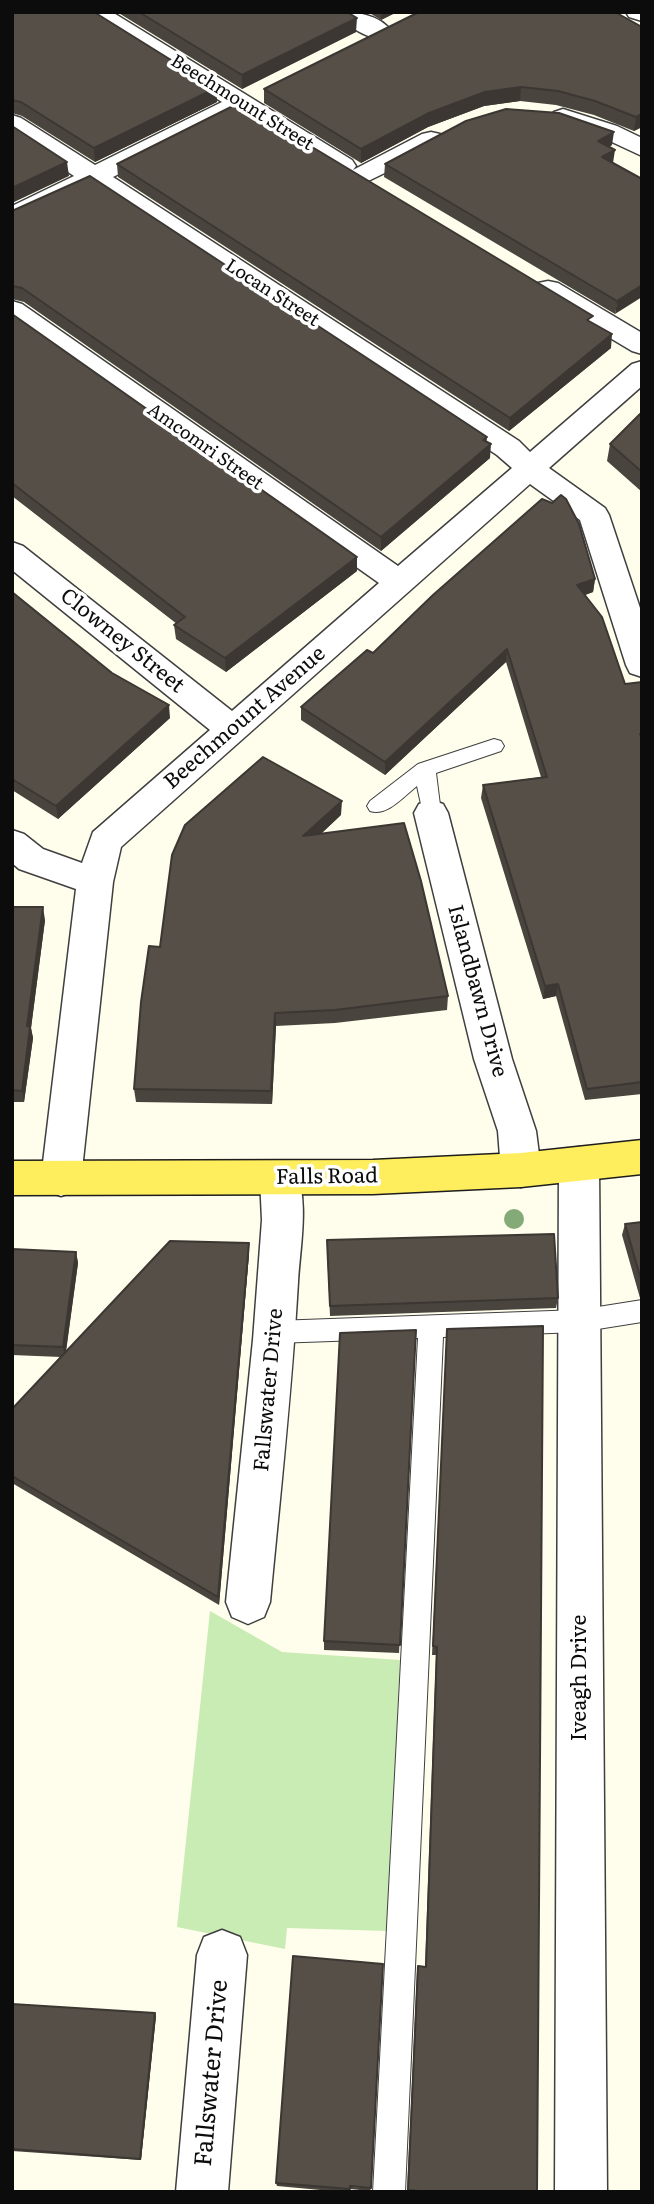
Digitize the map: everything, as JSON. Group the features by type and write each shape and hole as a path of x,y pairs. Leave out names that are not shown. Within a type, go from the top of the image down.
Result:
{"main road":[{"name":"Falls Road","path":"12,1178 280,1178 522,1170 642,1157"}],"street":[{"name":"Beechmount Street","path":"95,12 253,97 372,184 455,127"},
{"path":"345,12 391,28 352,47"},
{"path":"12,217 253,97"},
{"path":"532,114 560,116 596,127 642,148"},
{"name":"Locan Street","path":"12,122 508,448 550,485 594,515 642,665"},
{"path":"523,274 642,345"},
{"name":"Amcomri Street","path":"12,310 400,583"},
{"name":"Beechmount Avenue","path":"61,1179 95,882 105,841 642,370"},
{"name":"Clowney Street","path":"12,553 232,729"},
{"name":"Islandbawn Drive","path":"431,813 493,1059 517,1131 522,1170"},
{"path":"12,843 31,859 95,882"},
{"name":"Iveagh Drive","path":"579,1164 581,2192"},
{"name":"Fallswater Drive","path":"248,1602 275,1332 282,1220 280,1178"},
{"name":"Fallswater Drive","path":"202,2192 222,1955"}],"lane":[{"path":"376,806 425,769 494,746"},
{"path":"425,769 431,813"},
{"path":"275,1332 579,1321 642,1311"},
{"path":"389,2192 431,1326"}],"green space":[{"path":"210,1611 282,1652 400,1660 387,1931 287,1928 285,1949 177,1927"}],"building":[{"path":"12,12 94,12 216,88 94,148 21,102 12,100"},
{"path":"139,12 347,12 357,18 242,75"},
{"path":"419,12 615,12 642,27 642,114 636,117 595,101 558,91 521,87 485,92 429,113 361,149 264,89"},
{"path":"239,103 593,316 587,320 612,334 510,418 117,164"},
{"path":"506,109 559,113 614,132 598,141 615,150 602,157 642,179 642,285 617,301 385,164 466,121"},
{"path":"12,126 67,162 12,188"},
{"path":"90,176 487,437 483,440 491,444 381,537 22,288 12,286 12,211"},
{"path":"12,314 357,557 225,658 174,625 185,617 12,483"},
{"path":"642,415 642,472 610,444"},
{"path":"561,495 566,499 579,524 595,579 577,585 602,617 625,684 642,682 642,1082 587,1089 558,984 545,986 483,785 547,777 507,649 385,762 301,707 367,650 373,653 433,595 542,499 552,503"},
{"path":"12,592 112,673 169,705 56,806 12,779"},
{"path":"263,757 342,801 303,836 404,823 421,881 448,996 335,1010 275,1013 271,1091 134,1089 141,1002 149,946 160,947 172,855 185,825"},
{"path":"12,907 43,907 27,1026 30,1027 22,1091 12,1090"},
{"path":"642,1222 642,1283 625,1224"},
{"path":"554,1234 558,1298 330,1306 327,1240"},
{"path":"170,1241 249,1243 218,1597 12,1476 12,1409"},
{"path":"12,1249 76,1252 63,1347 12,1345"},
{"path":"543,1326 537,2192 408,2190 418,1966 426,1967 437,1647 433,1646 447,1329"},
{"path":"416,1330 400,1645 324,1641 340,1333"},
{"path":"293,1956 383,1964 371,2188 350,2186 350,2189 276,2183"},
{"path":"12,2004 155,2013 140,2159 12,2149"}]}
